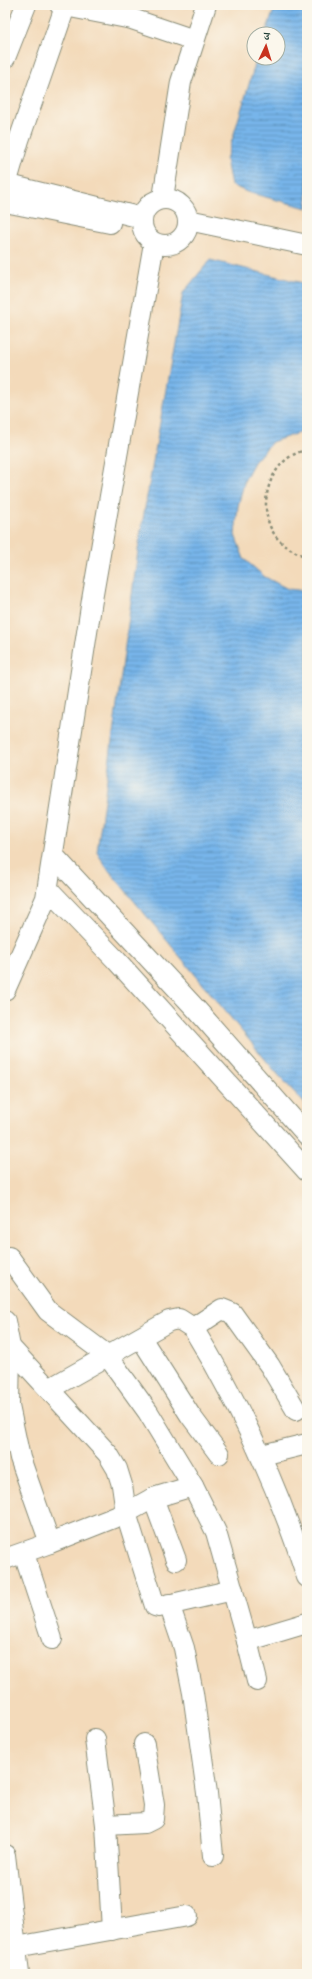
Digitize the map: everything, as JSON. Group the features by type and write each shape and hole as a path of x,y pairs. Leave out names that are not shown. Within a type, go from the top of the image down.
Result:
{"street":[{"path":"5,58 26,5"},
{"path":"163,198 181,82 206,5"},
{"path":"5,990 46,898 54,856 146,230 146,206 154,200 163,198 172,199 180,204 186,211 188,220 187,229 183,237 176,242 167,245 146,230 73,217 5,190 63,6 135,12 194,40"},
{"path":"188,220 307,245"},
{"path":"54,856 197,1010 307,1135"},
{"path":"48,889 116,960 307,1171"},
{"path":"9,1257 48,1311 107,1355 148,1412 193,1486 216,1532 257,1681"},
{"path":"192,1328 222,1309 232,1313 270,1366 296,1410"},
{"path":"49,1389 169,1321 180,1319 192,1328 245,1421 262,1455 307,1577"},
{"path":"5,1321 10,1347 9,1406 20,1458 50,1543"},
{"path":"141,1338 190,1415 219,1454"},
{"path":"10,1347 108,1454 117,1469 122,1485 126,1513 153,1603 159,1607 233,1590"},
{"path":"262,1455 307,1444"},
{"path":"52,1639 14,1557 126,1513 154,1498 193,1486"},
{"path":"154,1498 176,1560"},
{"path":"169,1604 184,1648 193,1693 207,1793 213,1856"},
{"path":"247,1641 307,1623"},
{"path":"95,1739 106,1825 112,1930"},
{"path":"106,1825 145,1823 153,1819 154,1805 144,1744"},
{"path":"6,1867 20,1974"},
{"path":"16,1947 187,1916"}],"path":[{"path":"307,450 285,460 273,475 265,502 268,521 278,538 292,551 307,557"}],"water":[{"path":"276,5 307,5 307,208 247,192 231,185 226,160 255,66 286,66 286,26 268,26"},
{"path":"210,260 307,284 307,430 272,442 254,462 245,479 238,506 235,535 244,559 265,577 288,589 307,591 307,1106 274,1070 106,867 97,852 140,536 183,293"}]}
